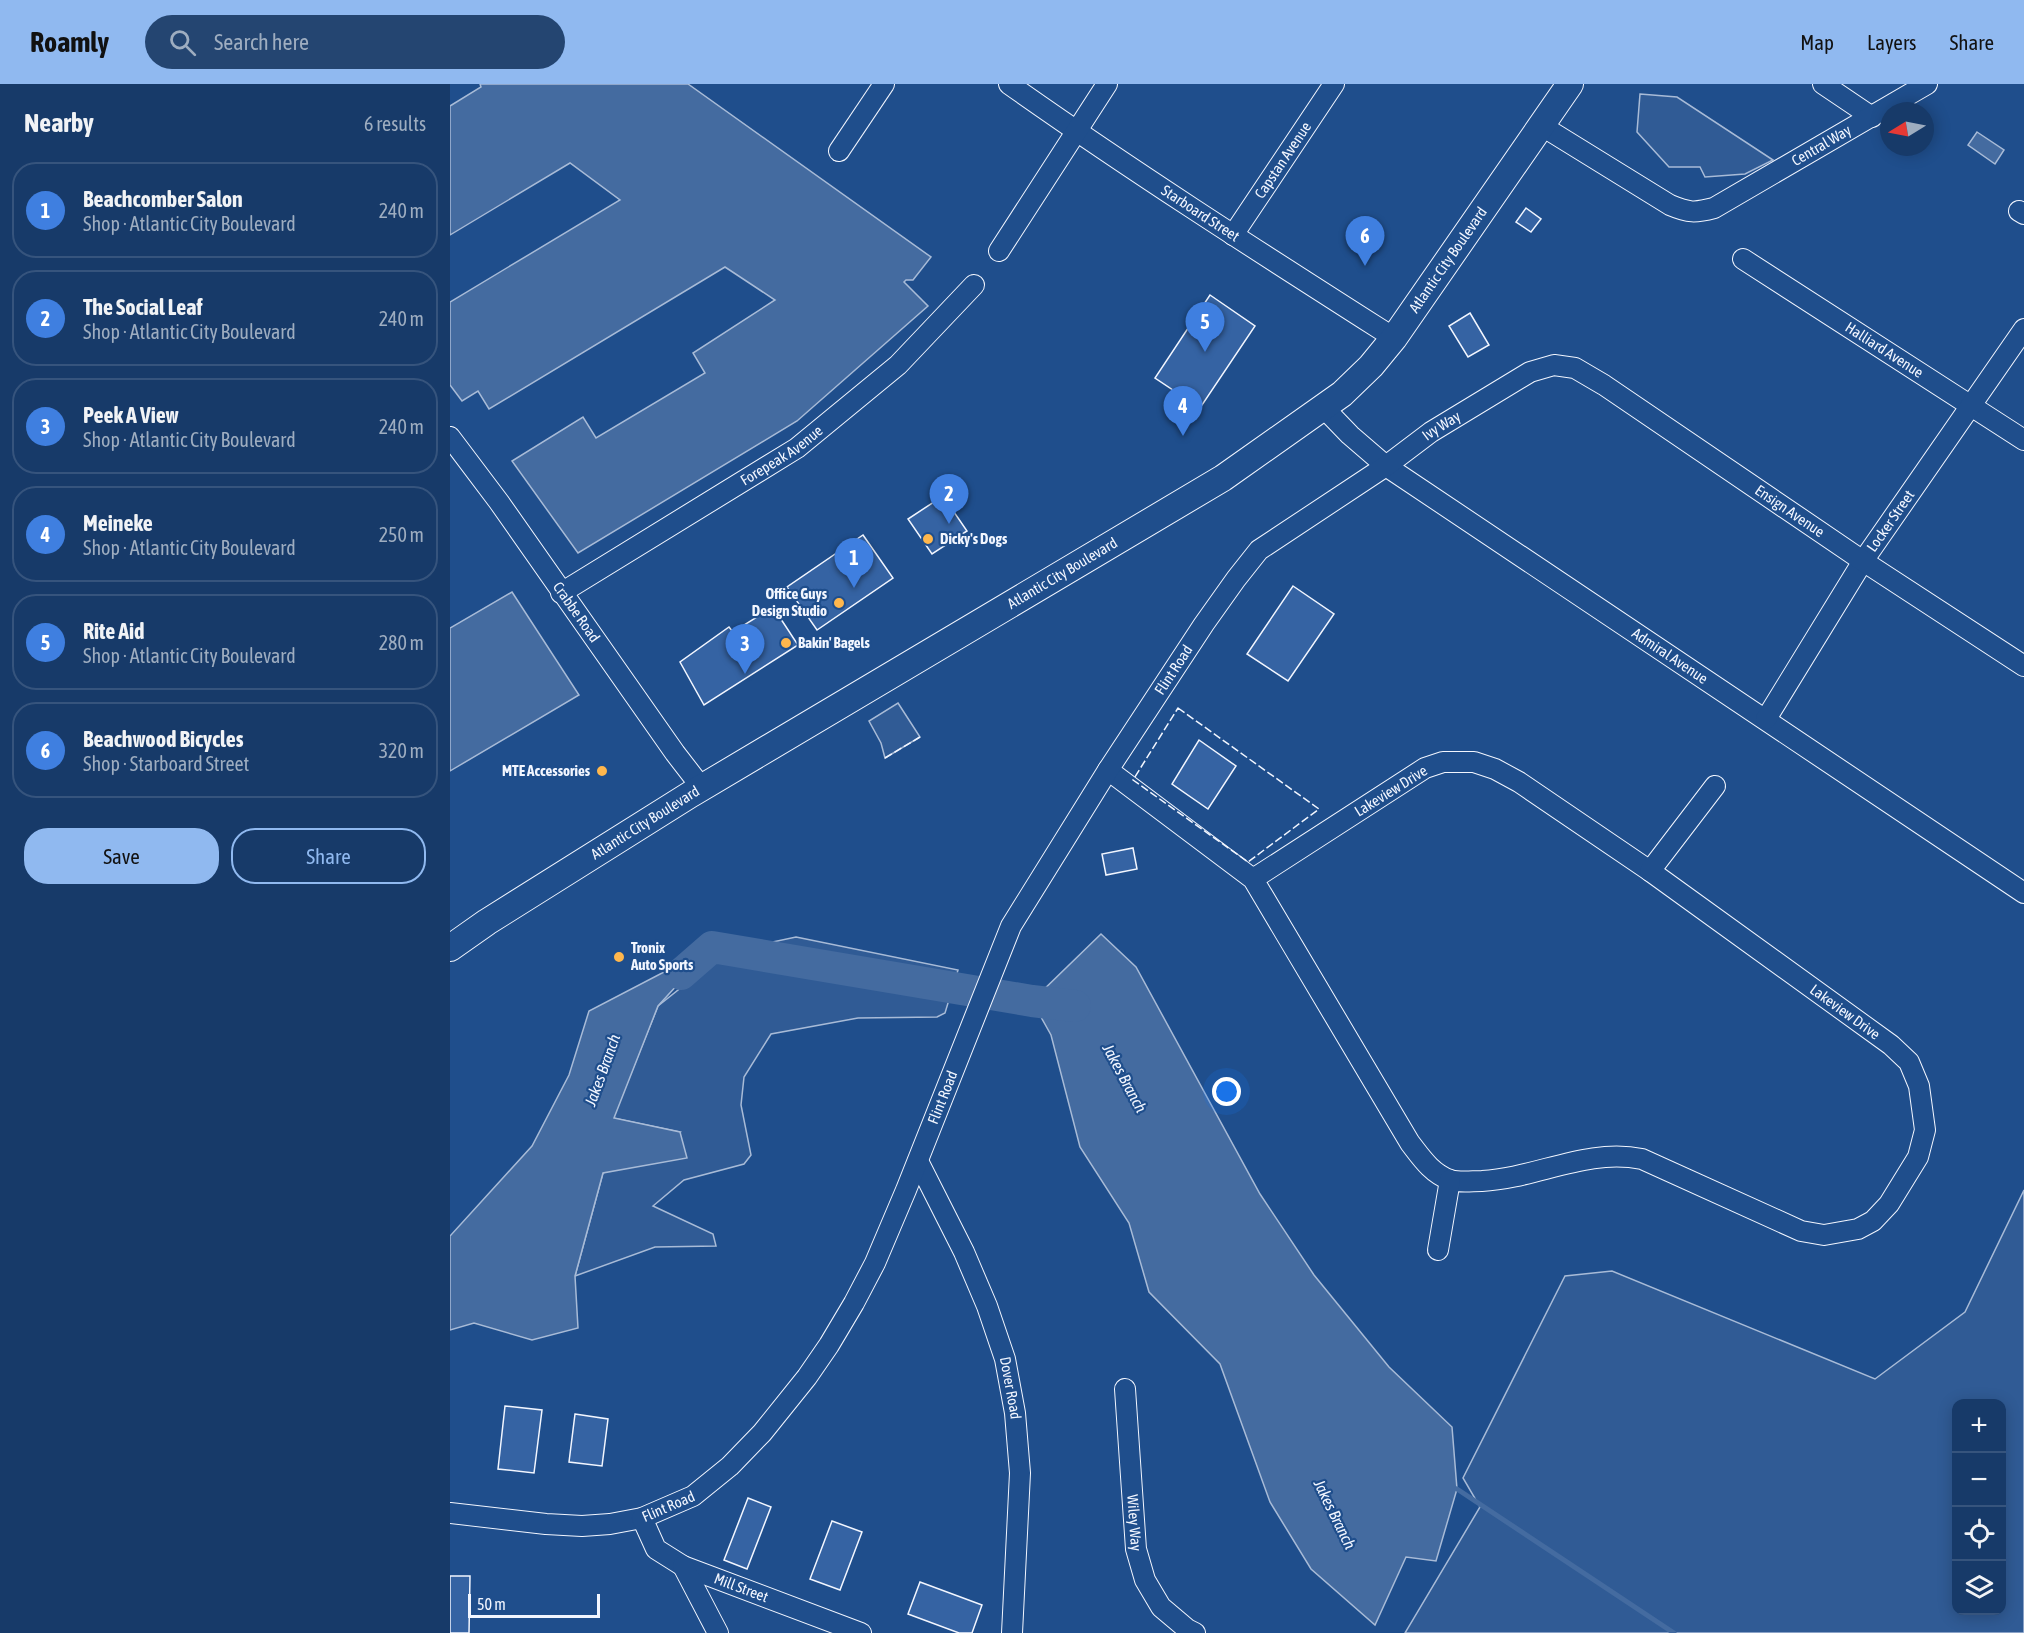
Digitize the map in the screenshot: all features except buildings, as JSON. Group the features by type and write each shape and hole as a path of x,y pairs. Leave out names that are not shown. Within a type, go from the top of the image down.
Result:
{"main road":[{"name":"Atlantic City Boulevard","path":"450,948 487,922 702,788 1223,478 1342,394 1371,366 1394,338 1570,84"}],"street":[{"path":"839,151 884,84"},
{"name":"Starboard Street","path":"1009,84 1233,235 1394,338"},
{"path":"999,251 1107,84"},
{"name":"Capstan Avenue","path":"1233,235 1334,84"},
{"path":"1823,84 1872,117"},
{"name":"Central Way","path":"1542,126 1670,205 1685,212 1696,213 1714,208 1927,84"},
{"name":"Halliard Avenue","path":"1743,259 2024,440"},
{"name":"Forepeak Avenue","path":"561,593 797,448 898,365 974,285"},
{"name":"Locker Street","path":"1766,719 1863,561 2024,329"},
{"name":"Ivy Way","path":"1336,499 1386,466 1431,432 1530,372 1554,364"},
{"name":"Ensign Avenue","path":"1554,364 1575,368 1604,385 1863,561 2024,666"},
{"name":"Admiral Avenue","path":"1323,407 1386,466 2024,893"},
{"name":"Crabbe Road","path":"450,436 702,788"},
{"name":"Flint Road","path":"450,1513 582,1526 642,1518 693,1496 730,1466 762,1433 807,1377 829,1345 875,1263 1011,927 1108,770 1204,624 1259,550 1336,499"},
{"name":"Lakeview Drive","path":"1253,879 1425,768 1443,762 1474,762 1511,777 1650,871 1891,1045 1910,1062 1919,1086 1925,1130 1918,1156 1889,1204 1873,1221 1858,1229 1824,1235 1801,1231 1642,1159 1630,1156 1597,1156 1505,1179 1464,1182 1450,1180"},
{"path":"1108,770 1253,879 1410,1143 1431,1169 1450,1180 1438,1250"},
{"path":"1650,871 1715,786"},
{"name":"Dover Road","path":"918,1161 964,1252 987,1306 1005,1359 1016,1413 1020,1473 1012,1633"},
{"name":"Wiley Way","path":"1125,1389 1136,1549 1145,1581 1161,1607 1195,1633"},
{"name":"Mill Street","path":"642,1518 656,1549 683,1566 861,1633"},
{"path":"683,1566 718,1633"}],"shaded area":[{"path":"1640,94 1677,97 1773,160 1745,174 1705,177 1700,167 1669,167 1637,132"},
{"path":"898,703 920,737 885,758 881,743 869,721"},
{"path":"796,937 958,970 945,1013 937,1017 858,1018 771,1034 744,1077 741,1105 751,1155 744,1164 684,1180 653,1206 713,1234 716,1246 655,1247 575,1276 603,1173 680,1132 613,1118 658,1006 726,952"},
{"path":"2024,1190 2024,1633 1405,1633 1480,1507 1463,1478 1565,1276 1612,1271 1875,1379 1965,1312"}],"water":[{"path":"480,84 688,84 931,257 913,280 904,282 928,306 797,421 578,553 512,461 583,417 596,438 705,373 693,353 775,300 725,267 489,409 478,391 462,401 450,385 450,302 620,200 570,163 450,235 450,106 481,87"},
{"path":"1977,132 2004,150 1995,164 1968,145"},
{"path":"512,592 579,695 450,771 450,628"},
{"path":"1101,934 1136,967 1260,1194 1314,1275 1389,1367 1452,1427 1457,1489 1436,1561 1406,1557 1375,1625 1311,1569 1270,1502 1220,1364 1149,1292 1129,1223 1080,1147 1051,1035 1032,1001"},
{"path":"712,947 658,1006 614,1118 680,1132 687,1158 603,1173 575,1276 578,1328 532,1340 474,1323 450,1330 450,1236 532,1146 569,1075 589,1011"}],"waterway":[{"name":"Jakes Branch","path":"681,974 712,947 1032,1001 1075,1006"},
{"name":"Jakes Branch","path":"1457,1489 1674,1633"}],"fence":[{"path":"1178,708 1319,809 1248,862 1133,780 1178,708"},
{"path":"885,758 920,737"}],"place":[{"name":"Beachwood Bicycles","path":"1365,266"},
{"name":"Rite Aid","path":"1205,352"},
{"name":"Meineke","path":"1183,436"},
{"name":"The Social Leaf","path":"949,524"},
{"name":"Dicky's Dogs","path":"928,539"},
{"name":"Beachcomber Salon","path":"854,588"},
{"name":"Office Guys Design Studio","path":"839,603"},
{"name":"Bakin' Bagels","path":"786,643"},
{"name":"Peek A View","path":"745,674"},
{"name":"MTE Accessories","path":"602,771"},
{"name":"Tronix Auto Sports","path":"619,957"}]}
